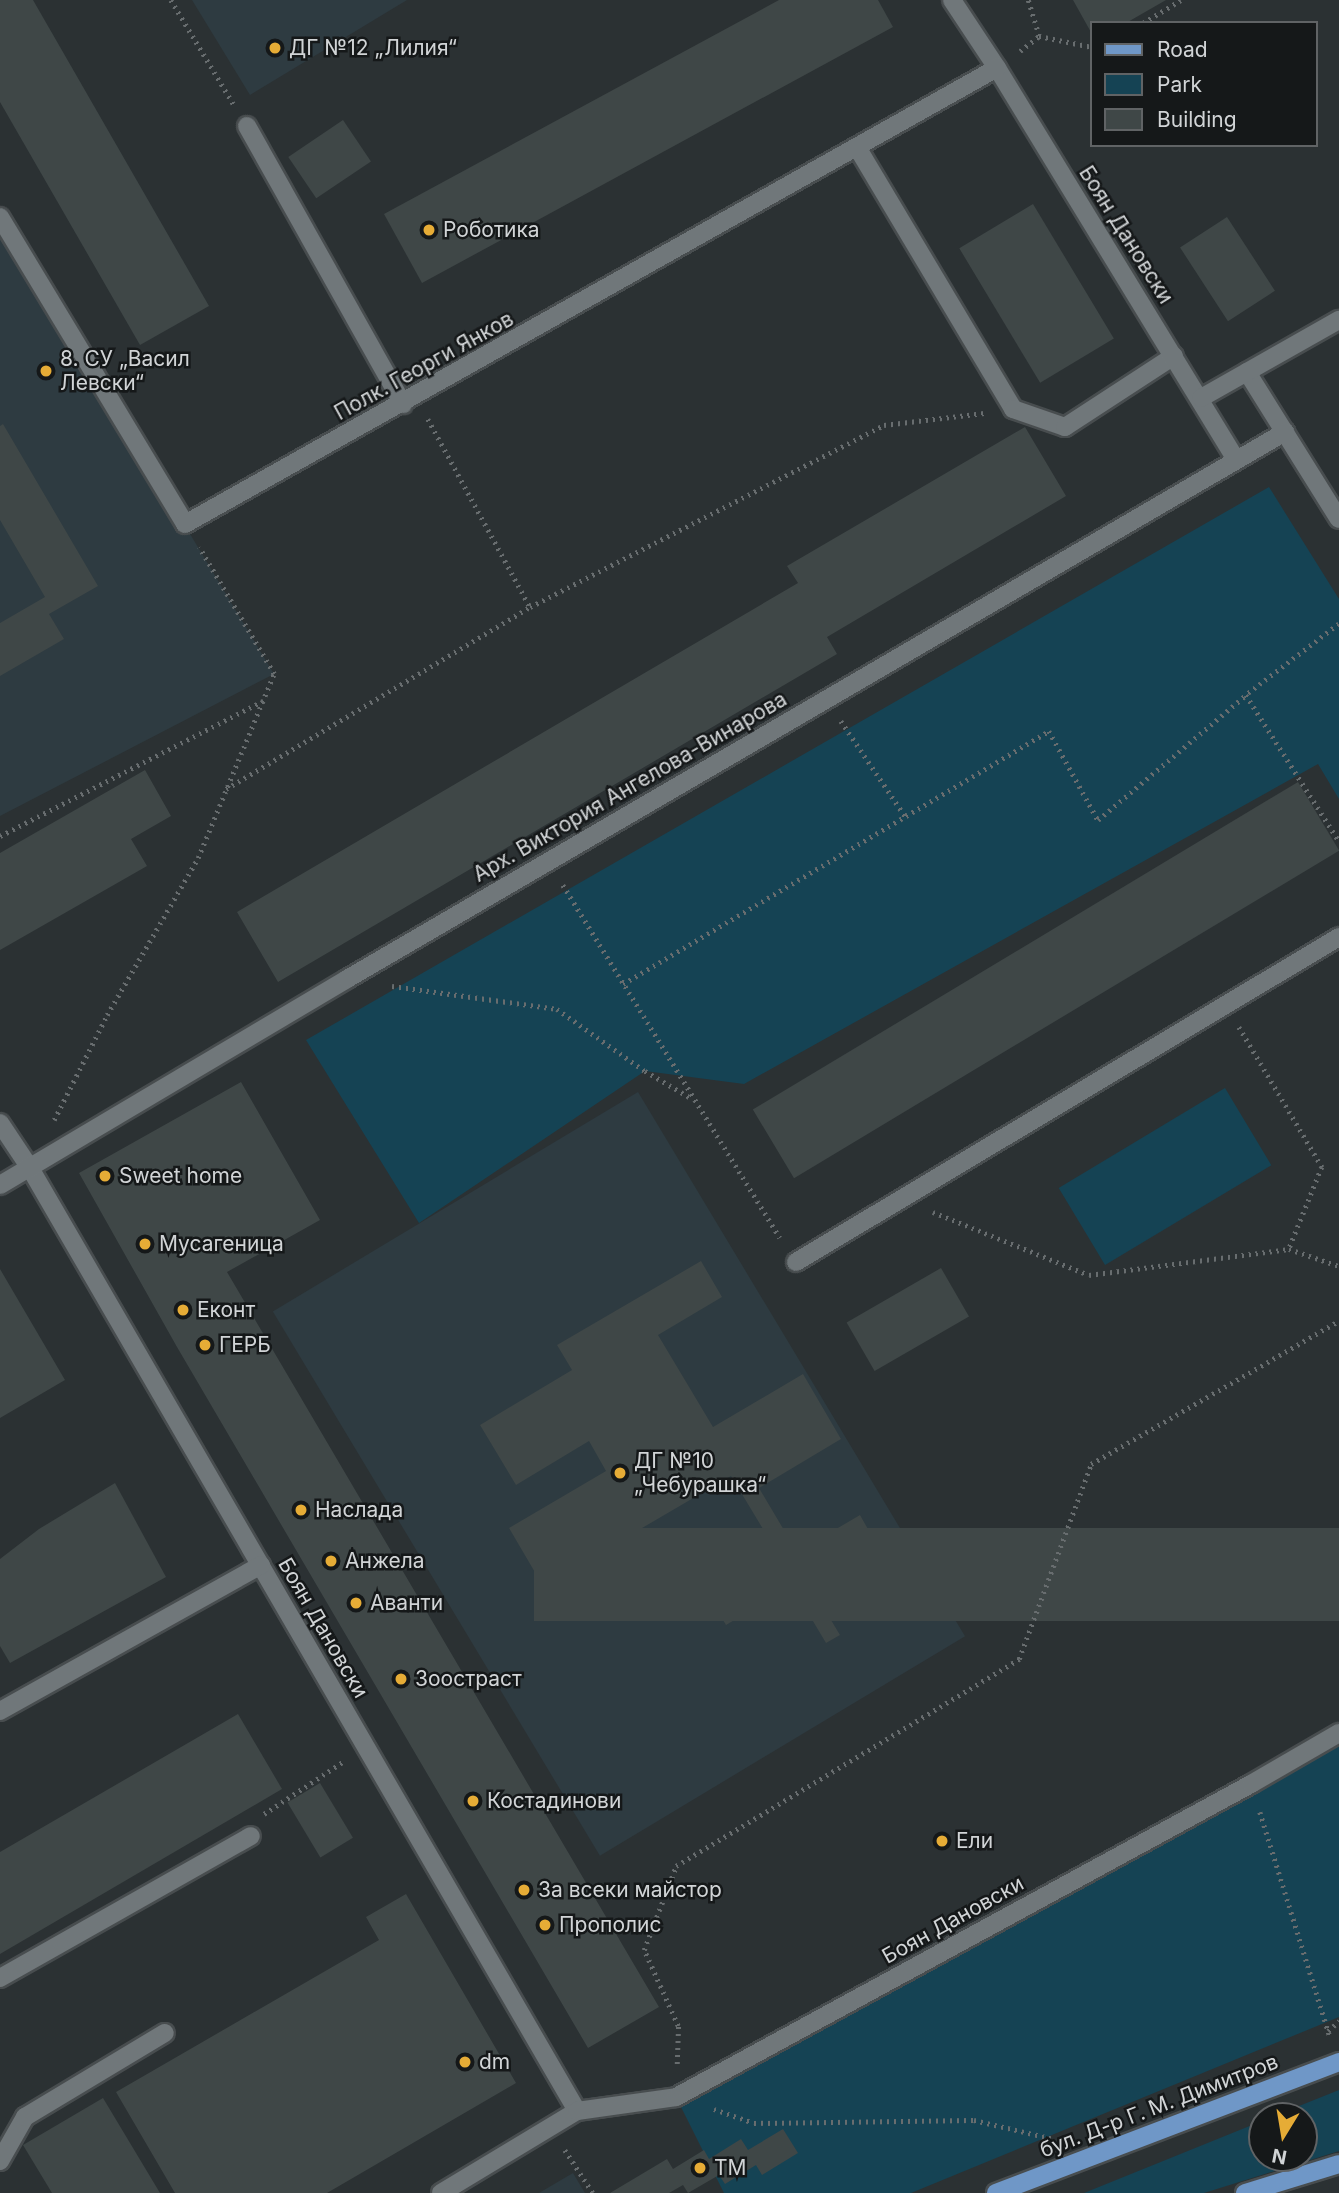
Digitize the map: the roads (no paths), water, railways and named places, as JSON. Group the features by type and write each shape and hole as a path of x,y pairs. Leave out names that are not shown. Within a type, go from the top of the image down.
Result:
{"main road":[{"name":"бул. Д-р Г. М. Димитров","path":"996,2193 1339,2063"},
{"path":"1245,2193 1290,2186 1339,2164"}],"street":[{"name":"Боян Дановски","path":"952,0 997,68 1236,460"},
{"name":"Полк. Георги Янков","path":"0,217 185,524 997,68"},
{"path":"247,126 409,400"},
{"path":"857,147 1013,409 1065,427 1174,356"},
{"path":"1200,398 1339,320"},
{"path":"1247,372 1339,519"},
{"name":"Арх. Виктория Ангелова-Винарова","path":"0,1185 346,979 1285,432"},
{"path":"796,1262 1339,937"},
{"name":"Боян Дановски","path":"0,1123 30,1168 577,2111"},
{"path":"0,1711 261,1565"},
{"name":"Боян Дановски","path":"441,2193 577,2111 677,2097 1251,1784 1339,1733"},
{"path":"0,1978 251,1836"},
{"path":"0,2161 25,2117 166,2033"}],"place":[{"name":"ДГ №12 „Лилия“","path":"275,48"},
{"name":"Роботика","path":"429,230"},
{"name":"8. СУ „Васил Левски“","path":"46,371"},
{"name":"Sweet home","path":"105,1176"},
{"name":"Мусагеница","path":"145,1244"},
{"name":"Еконт","path":"183,1310"},
{"name":"ГЕРБ","path":"205,1345"},
{"name":"ДГ №10 „Чебурашка“","path":"620,1473"},
{"name":"Наслада","path":"301,1510"},
{"name":"Анжела","path":"331,1561"},
{"name":"Аванти","path":"356,1603"},
{"name":"Зоостраст","path":"401,1679"},
{"name":"Костадинови","path":"473,1801"},
{"name":"Ели","path":"942,1841"},
{"name":"За всеки майстор","path":"524,1890"},
{"name":"Прополис","path":"545,1925"},
{"name":"dm","path":"465,2062"},
{"name":"TM","path":"700,2168"}]}
